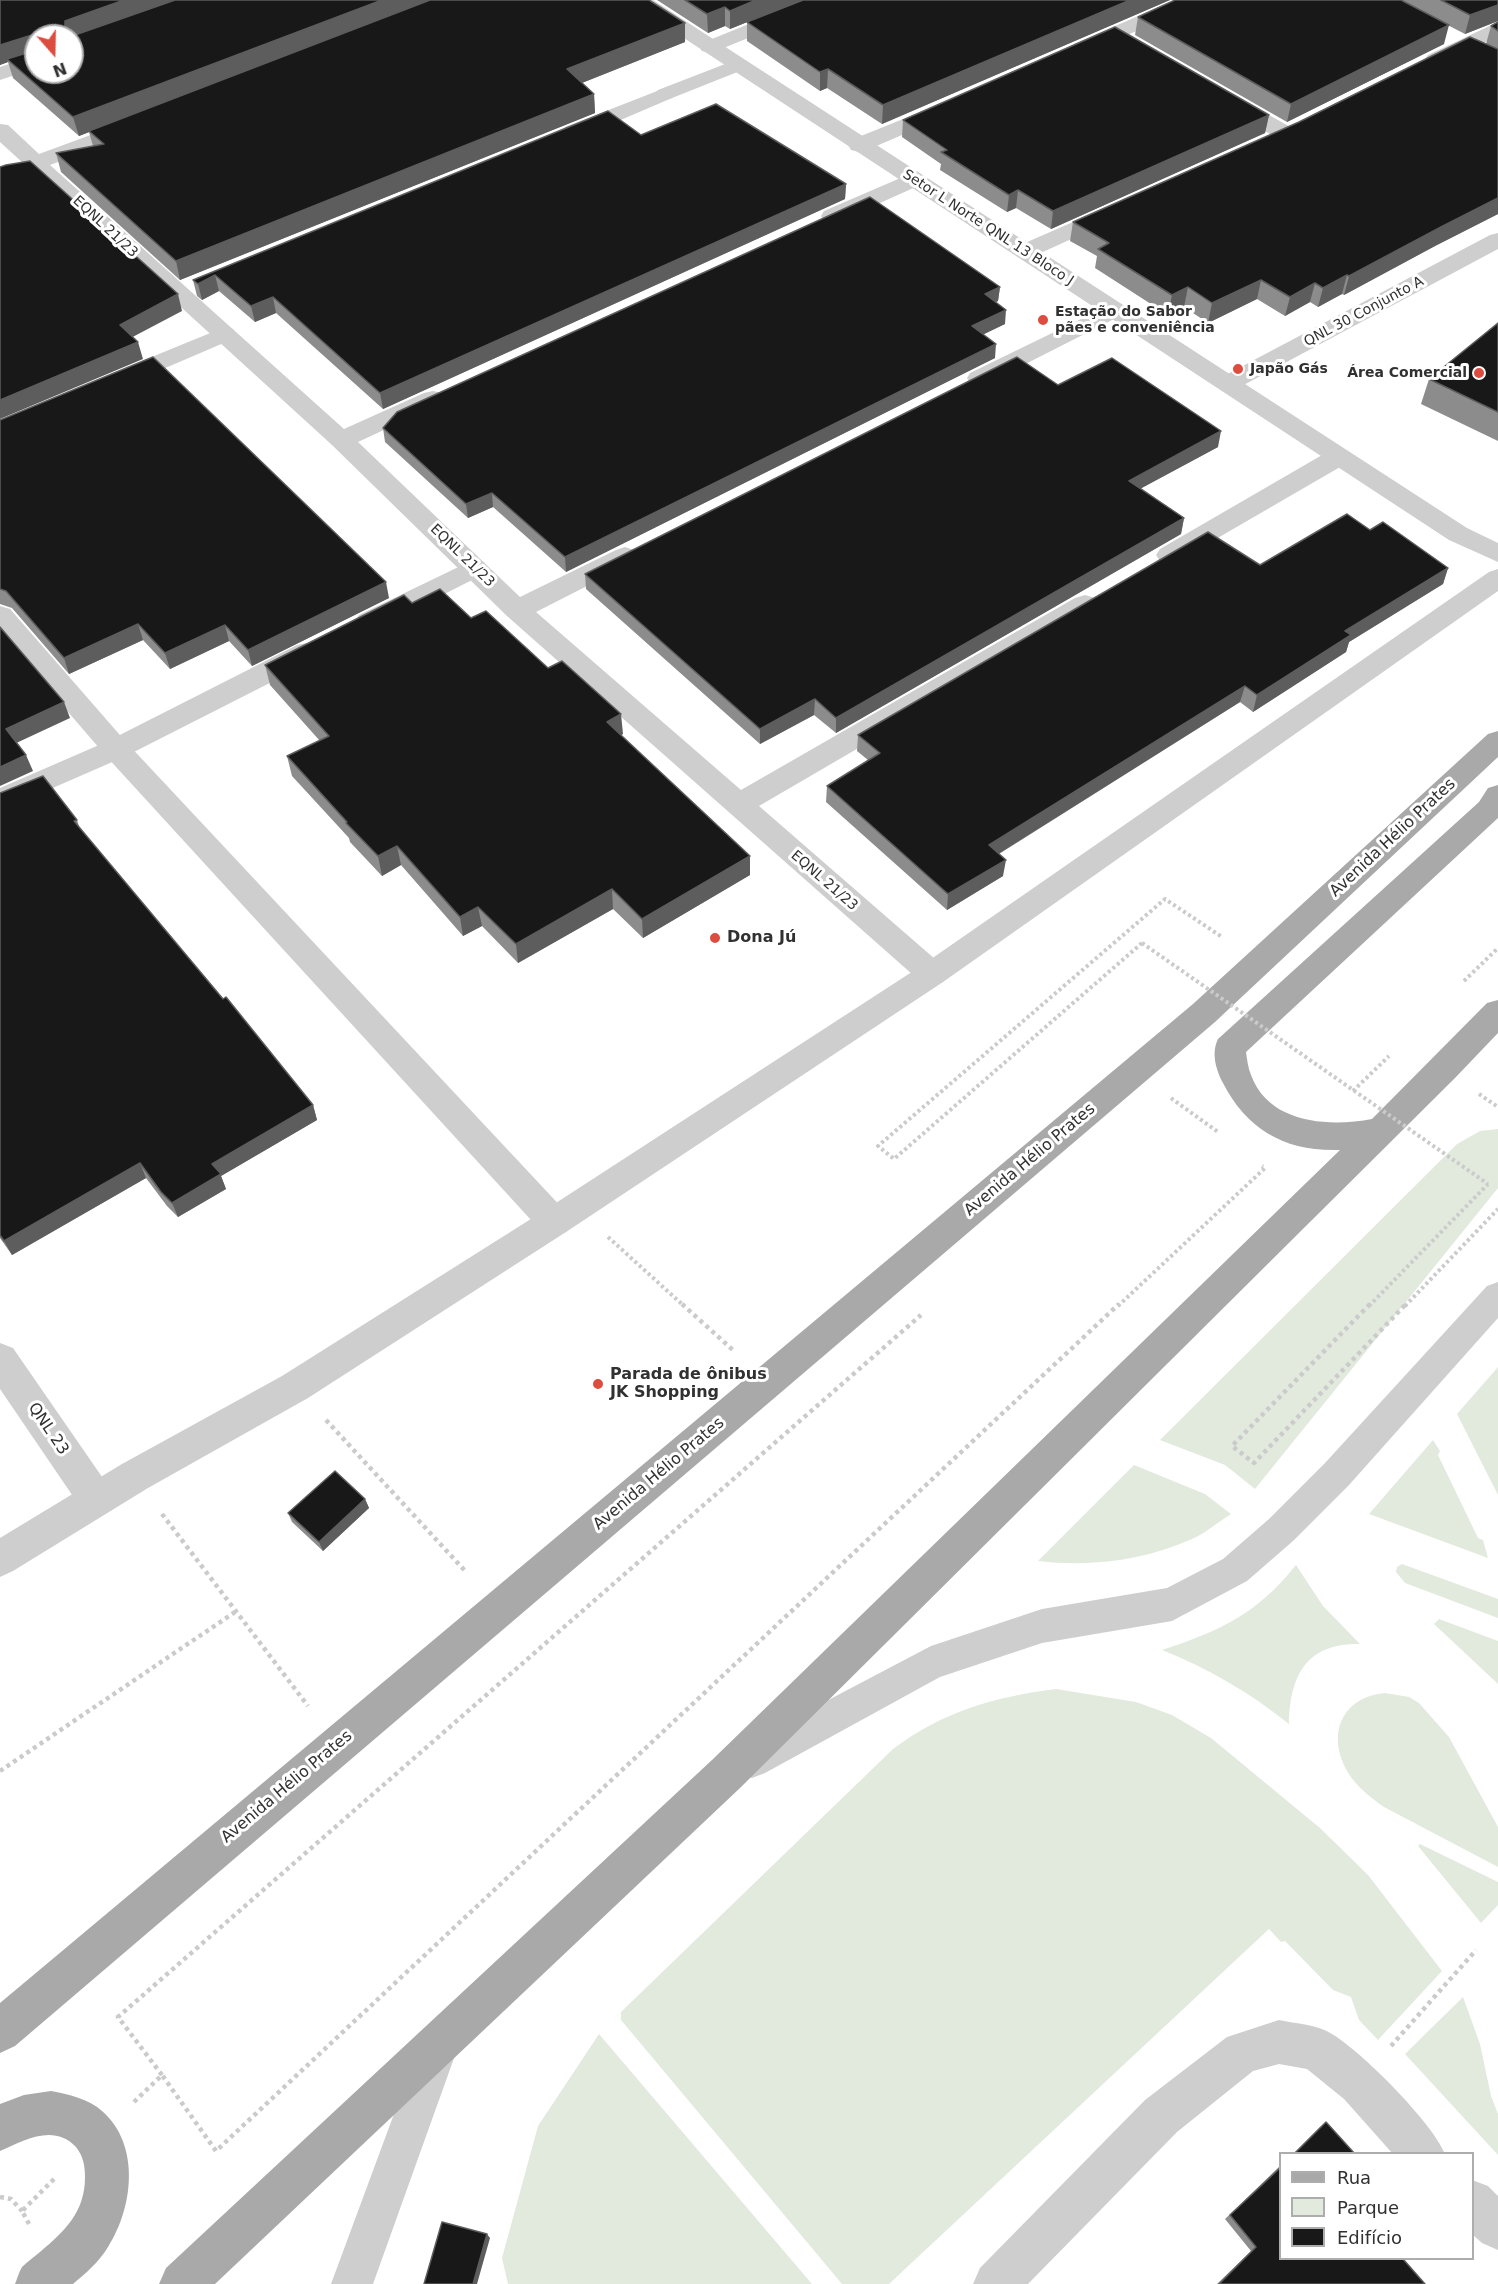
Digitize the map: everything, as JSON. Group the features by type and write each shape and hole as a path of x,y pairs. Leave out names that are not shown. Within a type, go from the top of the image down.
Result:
{"main road":[{"name":"Avenida Hélio Prates","path":"0,2031 1204,1013 1498,741"},
{"path":"1378,1131 1357,1137 1333,1139 1310,1136 1286,1128 1256,1108 1237,1084 1230,1066 1229,1048 1489,809 1498,795"},
{"path":"182,2284 726,1774 1378,1131 1444,1069 1498,1012"},
{"path":"0,2129 8,2123 36,2113 64,2114 88,2126 104,2149 108,2172 106,2197 98,2222 83,2244 38,2284"}],"street":[{"name":"Setor L Norte QNL 13 Bloco J","path":"639,0 1458,534"},
{"path":"709,47 826,0"},
{"path":"1060,57 1192,0"},
{"path":"1421,66 1498,28"},
{"path":"1114,34 1134,46"},
{"path":"1443,34 1489,58"},
{"path":"0,74 24,65"},
{"path":"554,139 738,65"},
{"path":"1215,93 1286,134"},
{"path":"859,145 965,99"},
{"path":"35,164 158,116"},
{"path":"1264,144 1307,123"},
{"name":"EQNL 21/23","path":"0,130 35,164 188,289 225,334 341,440 517,610 932,974"},
{"path":"815,224 912,180"},
{"path":"1026,251 1134,202"},
{"name":"QNL 30 Conjunto A","path":"1229,383 1498,240"},
{"path":"954,390 1114,310"},
{"path":"96,389 225,334"},
{"path":"341,440 449,391"},
{"path":"1152,565 1338,457"},
{"path":"1458,534 1498,553"},
{"path":"0,1559 135,1476 295,1387 565,1215 932,974 1498,576 1458,534"},
{"path":"517,610 645,546"},
{"path":"0,800 116,749 475,568"},
{"path":"737,805 1110,589"},
{"path":"0,615 116,749 565,1215"},
{"name":"QNL 23","path":"0,1359 96,1499"},
{"path":"996,2284 1161,2116 1242,2052 1279,2042 1317,2049 1359,2084 1421,2152"},
{"path":"1474,2203 1498,2227"}],"lane":[{"path":"726,1774 931,1663 1042,1626 1172,1604 1235,1570 1281,1530 1337,1474 1498,1297"},
{"path":"352,2284 439,2045"}],"path":[{"path":"1259,962 1165,899 878,1146 894,1159 1143,943 1488,1184 1232,1446 1254,1463 1498,1209"},
{"path":"1456,990 1498,948"},
{"path":"1346,1093 1354,1091 1396,1049"},
{"path":"1162,1106 1171,1098 1221,1134 1256,1108"},
{"path":"928,1310 118,2016 216,2151 1265,1168 1256,1161"},
{"path":"565,1215 768,1382"},
{"path":"295,1387 500,1609"},
{"path":"135,1476 235,1612 338,1744"},
{"path":"0,1771 235,1612"},
{"path":"1359,2084 1476,1950"},
{"path":"22,2211 162,2075"},
{"path":"0,2197 11,2199 22,2211 30,2232"}],"green space":[{"path":"1498,1129 1498,1188 1255,1489 1225,1465 1160,1440 1457,1144 1480,1131"},
{"path":"1498,1367 1498,1495 1457,1414"},
{"path":"1433,1440 1478,1538 1483,1540 1488,1558 1369,1514"},
{"path":"1134,1465 1205,1494 1231,1514 1197,1537 1155,1553 1097,1562 1038,1561"},
{"path":"1402,1564 1498,1599 1498,1618 1405,1583 1396,1572 1397,1567"},
{"path":"1296,1565 1323,1606 1360,1644 1326,1649 1314,1656 1305,1666 1293,1691 1289,1724 1228,1682 1162,1650 1202,1636 1236,1619 1267,1596"},
{"path":"1439,1619 1498,1641 1498,1684 1434,1624"},
{"path":"1056,1689 1136,1702 1172,1715 1211,1738 1320,1828 1368,1875 1442,1971 1378,2040 1359,2020 1351,1997 1333,1990 1285,1941 1281,1942 1269,1929 889,2284 842,2284 621,2020 621,2012 893,1749 931,1725 970,1708 1012,1696"},
{"path":"1385,1693 1409,1697 1419,1703 1449,1737 1498,1827 1498,1867 1384,1807 1366,1793 1346,1770 1339,1750 1338,1737 1344,1716 1360,1700"},
{"path":"1420,1844 1498,1882 1498,1905 1481,1923 1418,1846"},
{"path":"1463,1997 1480,2044 1491,2096 1498,2114 1498,2155 1405,2054"},
{"path":"599,2034 812,2284 508,2284 502,2258 538,2126"}],"building":[{"path":"0,0 124,0 65,21 65,24 24,24 24,38 0,45"},
{"path":"175,0 382,0 73,117 35,84 84,84 84,32"},
{"path":"430,0 649,0 685,23 567,69 594,94 176,261 56,153 104,144 89,131"},
{"path":"685,0 756,0 730,11 725,7 707,14"},
{"path":"803,0 1130,0 883,105 828,69 820,72 747,22"},
{"path":"1175,0 1401,0 1449,25 1291,104 1138,17"},
{"path":"1441,0 1498,0 1498,5 1470,15"},
{"path":"1498,22 1498,31 1491,26"},
{"path":"1115,27 1269,115 1053,211 1018,190 1009,195 941,152 947,150 903,120"},
{"path":"1470,37 1498,49 1498,198 1349,276 1323,288 1315,283 1290,297 1261,280 1212,303 1188,287 1172,295 1098,249 1109,243 1073,222 1299,122"},
{"path":"24,54 24,74 7,59"},
{"path":"716,104 846,184 380,393 273,297 251,306 215,275 198,284 193,280 608,111 641,135"},
{"path":"30,161 178,294 120,325 138,342 0,400 0,167"},
{"path":"870,197 1000,287 985,294 1006,310 972,326 996,344 565,557 492,493 466,504 383,428 397,412"},
{"path":"1498,323 1498,412 1429,379"},
{"path":"153,357 386,582 248,650 225,625 165,653 138,624 64,658 6,591 0,589 0,420"},
{"path":"1017,357 1058,385 1112,358 1221,431 1129,481 1184,518 836,718 815,699 760,729 585,574"},
{"path":"1347,514 1370,530 1383,522 1448,568 1345,631 1351,635 1257,695 1245,686 989,845 1006,860 948,894 827,786 880,753 858,735 1208,532 1260,565"},
{"path":"440,589 471,618 486,611 548,668 562,661 621,714 607,722 750,856 642,919 612,889 516,944 478,907 460,917 397,846 378,856 287,756 329,736 265,665 404,595 412,603"},
{"path":"0,627 64,702 6,729 26,755 0,767"},
{"path":"43,776 77,820 74,821 223,999 226,997 313,1105 212,1164 221,1174 172,1203 140,1163 4,1241 0,1235 0,793"},
{"path":"335,1471 365,1499 319,1542 288,1513"},
{"path":"1326,2122 1353,2152 1296,2152"},
{"path":"1279,2169 1279,2260 1404,2260 1425,2284 1219,2284 1256,2247 1230,2215"},
{"path":"442,2222 487,2234 473,2284 424,2284"}],"place":[{"name":"Estação do Sabor pães e conveniência","path":"1043,320"},
{"name":"Japão Gás","path":"1238,369"},
{"name":"Área Comercial","path":"1479,373"},
{"name":"Dona Jú","path":"715,938"},
{"name":"Parada de ônibus JK Shopping","path":"598,1384"}]}
